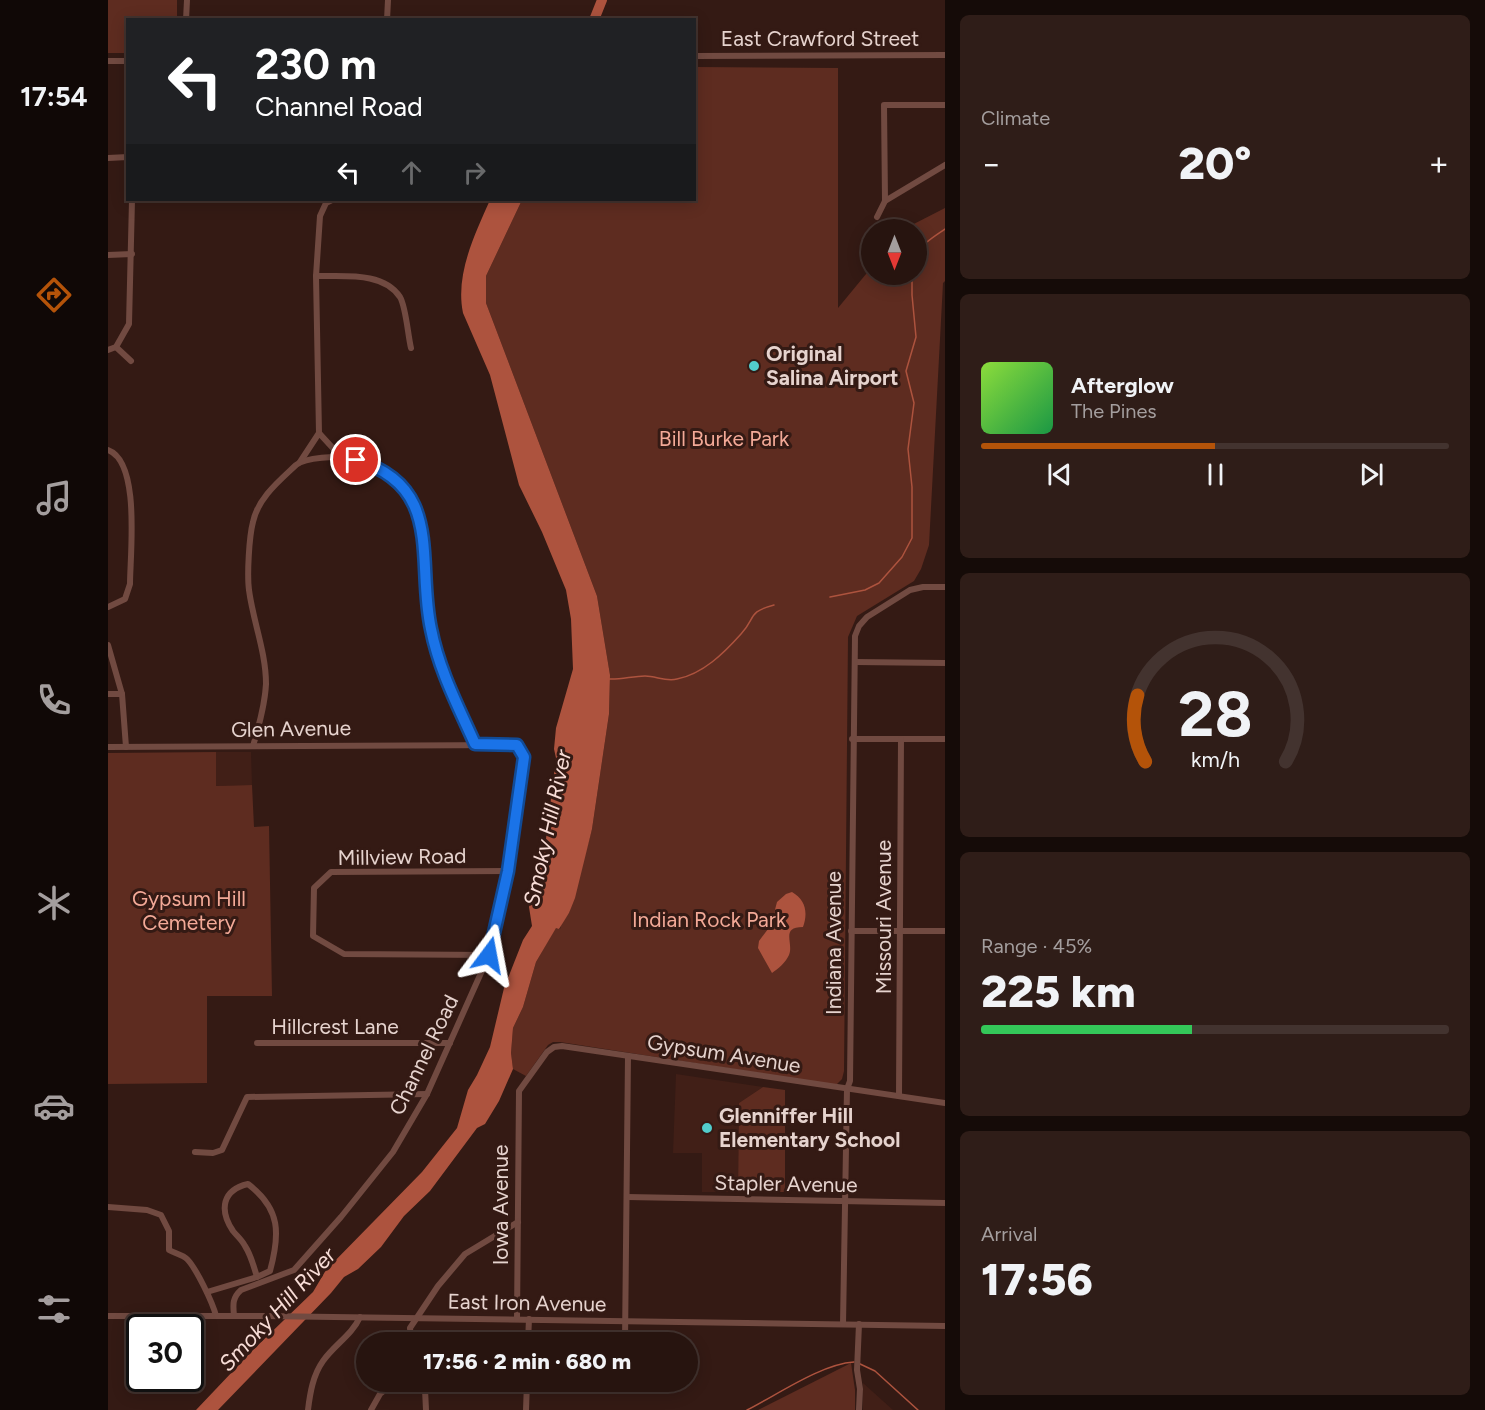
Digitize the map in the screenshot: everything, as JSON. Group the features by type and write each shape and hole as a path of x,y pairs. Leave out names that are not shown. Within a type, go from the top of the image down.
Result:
{"street":[{"path":"186,18 187,0"},
{"path":"387,18 388,0"},
{"name":"East Crawford Street","path":"696,56 945,55"},
{"path":"108,61 126,61"},
{"path":"877,217 885,201 884,105 945,105"},
{"path":"108,158 126,157"},
{"path":"885,201 945,165"},
{"path":"108,350 116,346 129,324 132,201"},
{"path":"253,746 264,701 266,682 264,661 248,588 253,521 266,495 300,462 319,433 316,276 320,216 326,203 330,201"},
{"path":"108,255 132,254"},
{"path":"316,276 375,279 389,286 401,298 411,348"},
{"path":"116,346 131,361"},
{"path":"319,433 341,457"},
{"path":"108,450 113,452 126,470 131,489 131,501 130,584 125,599 108,607"},
{"path":"300,462 341,457 372,465 403,487 422,523 430,626 437,656 475,744"},
{"name":"Indiana Avenue","path":"843,1324 847,1089 850,1081 852,739 855,636 859,626 867,617 910,590 923,587 945,587"},
{"path":"108,645 122,694 126,747"},
{"path":"855,662 945,663"},
{"path":"108,694 122,694"},
{"path":"852,739 945,739"},
{"name":"Missouri Avenue","path":"899,1096 901,739"},
{"name":"Glen Avenue","path":"108,747 475,744"},
{"name":"Channel Road","path":"234,1316 233,1300 236,1294 294,1270 341,1217 393,1152 427,1094 489,955 508,871 524,757 517,745 475,744"},
{"name":"Millview Road","path":"489,955 344,954 313,936 315,888 331,872 508,871"},
{"path":"851,931 945,931"},
{"name":"Hillcrest Lane","path":"256,1043 450,1043"},
{"name":"Gypsum Avenue","path":"519,1091 547,1052 554,1047 562,1046 945,1103"},
{"path":"625,1332 628,1056"},
{"name":"Iowa Avenue","path":"517,1319 519,1091"},
{"path":"195,1152 213,1153 222,1150 247,1097 427,1094"},
{"path":"207,1292 257,1277 270,1271 277,1232 271,1211 263,1195 248,1184 235,1187 225,1200 226,1218 245,1245 257,1277"},
{"name":"Stapler Avenue","path":"627,1197 945,1203"},
{"path":"108,1207 147,1210 161,1215 169,1231 169,1250 187,1258 214,1305 216,1316"},
{"path":"410,1332 410,1328 438,1286 465,1254 518,1222"},
{"name":"East Iron Avenue","path":"108,1316 529,1319 945,1326"},
{"path":"308,1410 311,1386 323,1361 357,1325 360,1317"},
{"path":"528,1332 529,1319"},
{"path":"859,1324 856,1370 859,1410"},
{"path":"371,1410 382,1392"},
{"path":"425,1392 426,1410"},
{"path":"526,1410 527,1392"}],"shaded area":[{"path":"490,201 522,201 486,276 486,303 597,596 610,675 609,714 592,829 575,898 569,913 559,929 556,928 536,962 523,1007 513,1028 511,1053 513,1069 499,1101 485,1124 477,1128 430,1191 404,1216 381,1247 358,1269 344,1277 218,1410 196,1410 313,1292 326,1270 422,1172 457,1128 468,1090 490,1047 504,988 523,940 532,926 529,907 545,847 556,758 554,749 556,728 573,669 571,619 566,590 519,485 490,375 463,313 461,298 464,269"},
{"path":"216,752 251,752 252,785 216,786"},
{"path":"792,892 797,895 805,907 805,922 803,927 796,928 790,933 789,955 772,973 758,948 759,941 771,925 777,902"},
{"name":"Glenniffer Hill Elementary School","path":"676,1074 763,1087 739,1103 738,1192 702,1192 702,1153 673,1153"},
{"path":"863,1383 893,1410 863,1410"}],"green space":[{"path":"108,0 177,0 177,18 126,18 126,53 108,53"},
{"name":"Bill Burke Park","path":"696,67 838,68 838,308 861,280 861,285 927,285 927,219 924,219 945,208 945,281 943,283 929,545 921,569 914,581 857,616 848,637 844,1071 842,1079 836,1085 560,1042 548,1045 526,1076 513,1069 511,1053 513,1028 523,1007 536,962 556,927 560,929 569,913 592,829 609,714 610,675 597,596 486,303 486,276 522,201 696,201"},
{"name":"Gypsum Hill Cemetery","path":"216,752 216,786 252,785 254,827 269,826 272,996 207,996 207,1083 108,1084 108,753"},
{"path":"763,1087 785,1090 785,1192 738,1192 739,1103"},
{"path":"851,1363 855,1410 758,1410"}],"waterway":[{"name":"Smoky Hill River","path":"595,18 602,0"},
{"path":"927,242 945,229"},
{"path":"830,597 865,590 879,583 902,557 912,538 912,487 908,449 914,403 906,371 916,337 912,285"},
{"path":"608,679 645,676 673,680 696,673 727,648 746,628 756,613 774,605"},
{"path":"747,1410 814,1374 841,1364 854,1362"},
{"path":"858,1363 875,1371 918,1410"}],"place":[{"name":"Original Salina Airport","path":"754,366"},
{"name":"Glenniffer Hill Elementary School","path":"707,1128"}],"route":[{"path":"356,460 372,465 387,474 403,487 416,508 422,523 430,626 440,666 475,744 517,745 524,757 508,871 489,955"}],"park label":[{"name":"Indian Rock Park","path":"709,920"}]}
